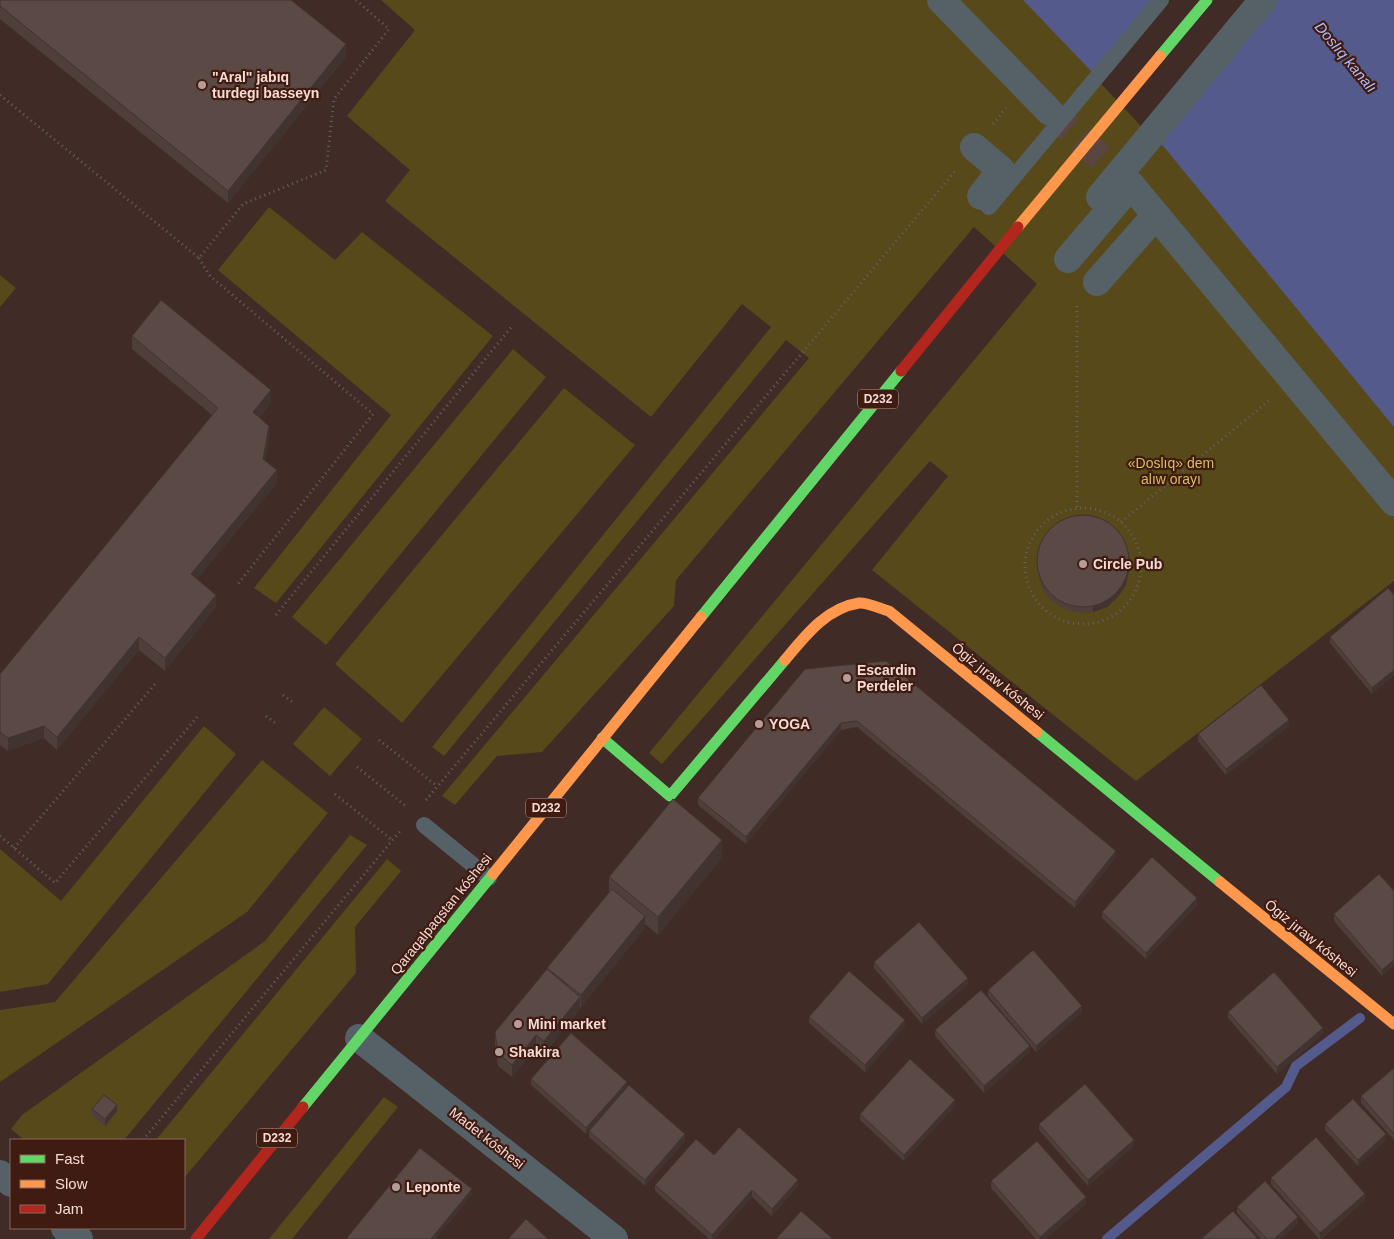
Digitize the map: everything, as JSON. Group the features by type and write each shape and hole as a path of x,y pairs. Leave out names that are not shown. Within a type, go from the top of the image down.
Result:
{"main road":[{"name":"Qaraqalpaqstan kóshesi","path":"196,1239 1047,191 1207,0"},
{"name":"Ógiz jıraw kóshesi","path":"602,738 670,796 805,636 830,613 860,603 889,611 1394,1024"}],"street":[{"path":"941,0 1049,111"},
{"path":"1262,0 1062,254 1131,185 1394,502"},
{"path":"974,147 1001,170 985,202"},
{"path":"1097,282 1156,215"},
{"name":"Madet kóshesi","path":"359,1038 614,1239"},
{"path":"0,1174 10,1182"},
{"path":"66,1229 79,1239"}],"lane":[{"path":"985,202 1161,0"},
{"path":"424,825 489,878"}],"path":[{"path":"199,258 243,204 326,170 334,99 390,29 356,0"},
{"path":"420,806 974,147 1023,86"},
{"path":"0,95 199,258 210,276 373,414 238,584"},
{"path":"1077,306 1077,509"},
{"path":"276,615 513,325"},
{"path":"1121,522 1293,381"},
{"path":"1086,508 1105,512 1121,522 1134,537 1141,555 1141,575 1135,593 1123,608 1107,620 1088,624 1069,623 1052,615 1038,602 1029,586 1025,567 1028,549 1037,532 1050,518 1067,510 1077,509 1086,508"},
{"path":"14,848 157,682"},
{"path":"283,696 295,704"},
{"path":"0,836 55,883 198,716"},
{"path":"266,716 278,725"},
{"path":"379,740 437,786"},
{"path":"357,767 408,808"},
{"path":"335,794 392,840"},
{"path":"144,1139 404,827"}],"green space":[{"name":"«Doslıq» dem alıw orayı","path":"381,0 1394,0 1394,581 1136,781 872,570 948,476 930,461 662,764 649,753 1037,284 974,227 676,580 674,606 542,752 497,756 455,805 442,796 809,358 786,340 444,756 432,747 771,327 742,304 651,417 385,201 410,170 347,116 415,30"},
{"path":"269,207 335,260 362,232 493,336 276,603 254,588 391,415 218,270"},
{"path":"0,275 16,288 0,307"},
{"path":"513,349 546,377 326,645 292,617"},
{"path":"564,388 635,445 402,723 335,664"},
{"path":"324,707 362,739 330,776 293,744"},
{"path":"204,726 236,754 48,984 0,992 0,849 61,901"},
{"path":"262,760 328,813 247,912 0,1082 0,1010 55,1002"},
{"path":"350,835 367,845 125,1139 23,1139 11,1129 22,1115 265,941"},
{"path":"387,859 401,871 355,927 356,973 185,1177 185,1139 157,1139"},
{"path":"384,1097 398,1107 292,1239 269,1239"}],"water":[{"name":"Doslıq kanalı","path":"1023,0 1394,0 1394,427 1164,147"}],"pier":[{"path":"1153,0 1271,0 1155,141 1092,74"}],"building":[{"name":"\"Aral\" jabıq turdegi basseyn","path":"0,0 291,0 346,44 228,191 0,6"},
{"path":"161,300 271,390 253,412 269,426 263,459 277,470 191,574 216,595 165,658 139,637 57,737 44,726 8,738 0,732 0,674 218,408 132,336"},
{"name":"Circle Pub","path":"1083,515 1100,519 1115,529 1125,544 1129,561 1125,578 1115,593 1100,603 1083,607 1066,603 1051,593 1041,578 1037,561 1041,544 1051,529 1066,519"},
{"path":"1388,588 1394,595 1394,670 1372,688 1330,637"},
{"path":"886,661 1116,851 1075,902 857,721 841,723 746,837 698,798 805,669"},
{"path":"1261,685 1289,720 1226,769 1198,734"},
{"path":"673,799 722,840 658,917 609,877"},
{"path":"1152,857 1197,898 1146,953 1102,912"},
{"path":"1379,874 1394,891 1394,960 1382,970 1334,914"},
{"path":"612,889 645,916 581,995 547,968"},
{"path":"919,922 968,978 922,1018 874,962"},
{"path":"1033,950 1082,1006 1036,1046 988,990"},
{"path":"547,969 580,997 544,1041 536,1035 512,1065 498,1053 495,1032"},
{"path":"849,971 905,1020 865,1065 809,1017"},
{"path":"1274,972 1323,1028 1277,1067 1228,1012"},
{"path":"981,990 1030,1046 984,1086 935,1030"},
{"path":"571,1033 627,1082 586,1128 531,1079"},
{"path":"910,1059 955,1100 904,1155 860,1114"},
{"path":"1394,1068 1394,1134 1361,1096"},
{"path":"1085,1084 1134,1140 1088,1180 1039,1124"},
{"path":"629,1085 685,1134 645,1180 589,1131"},
{"path":"104,1095 117,1105 105,1119 92,1109"},
{"path":"1353,1099 1386,1134 1358,1160 1325,1124"},
{"path":"739,1127 798,1180 772,1209 752,1190 712,1235 655,1185 696,1139 714,1155"},
{"path":"1316,1137 1365,1194 1320,1233 1271,1178"},
{"path":"1037,1141 1086,1197 1040,1237 991,1181"},
{"path":"420,1148 472,1189 431,1239 346,1239"},
{"path":"1265,1181 1298,1217 1274,1239 1267,1239 1237,1207"},
{"path":"801,1211 833,1239 776,1239"},
{"path":"1233,1211 1258,1239 1201,1239"},
{"path":"526,1219 548,1239 508,1239"}],"waterway":[{"path":"1107,1239 1286,1087 1296,1066 1360,1018"}],"tunnel":[{"path":"1049,111 1131,185"}],"traffic: fast":[{"path":"1160,56 1207,0"},
{"path":"701,617 901,371"},
{"path":"602,738 670,796 785,660"},
{"path":"1037,732 1220,882"},
{"path":"303,1107 493,874"}],"traffic: slow":[{"path":"1018,227 1160,56"},
{"path":"785,660 817,624 826,617 847,606 859,603 870,605 889,611 1037,732"},
{"path":"493,874 701,617"},
{"path":"1220,882 1394,1024"}],"traffic: jam":[{"path":"901,371 1018,227"},
{"path":"196,1239 303,1107"}],"place":[{"name":"\"Aral\" jabıq turdegi basseyn","path":"202,85"},
{"name":"Circle Pub","path":"1083,564"},
{"name":"Escardin Perdeler","path":"847,678"},
{"name":"YOGA","path":"759,724"},
{"name":"Mini market","path":"518,1024"},
{"name":"Shakira","path":"499,1052"},
{"name":"Leponte","path":"396,1187"}]}
